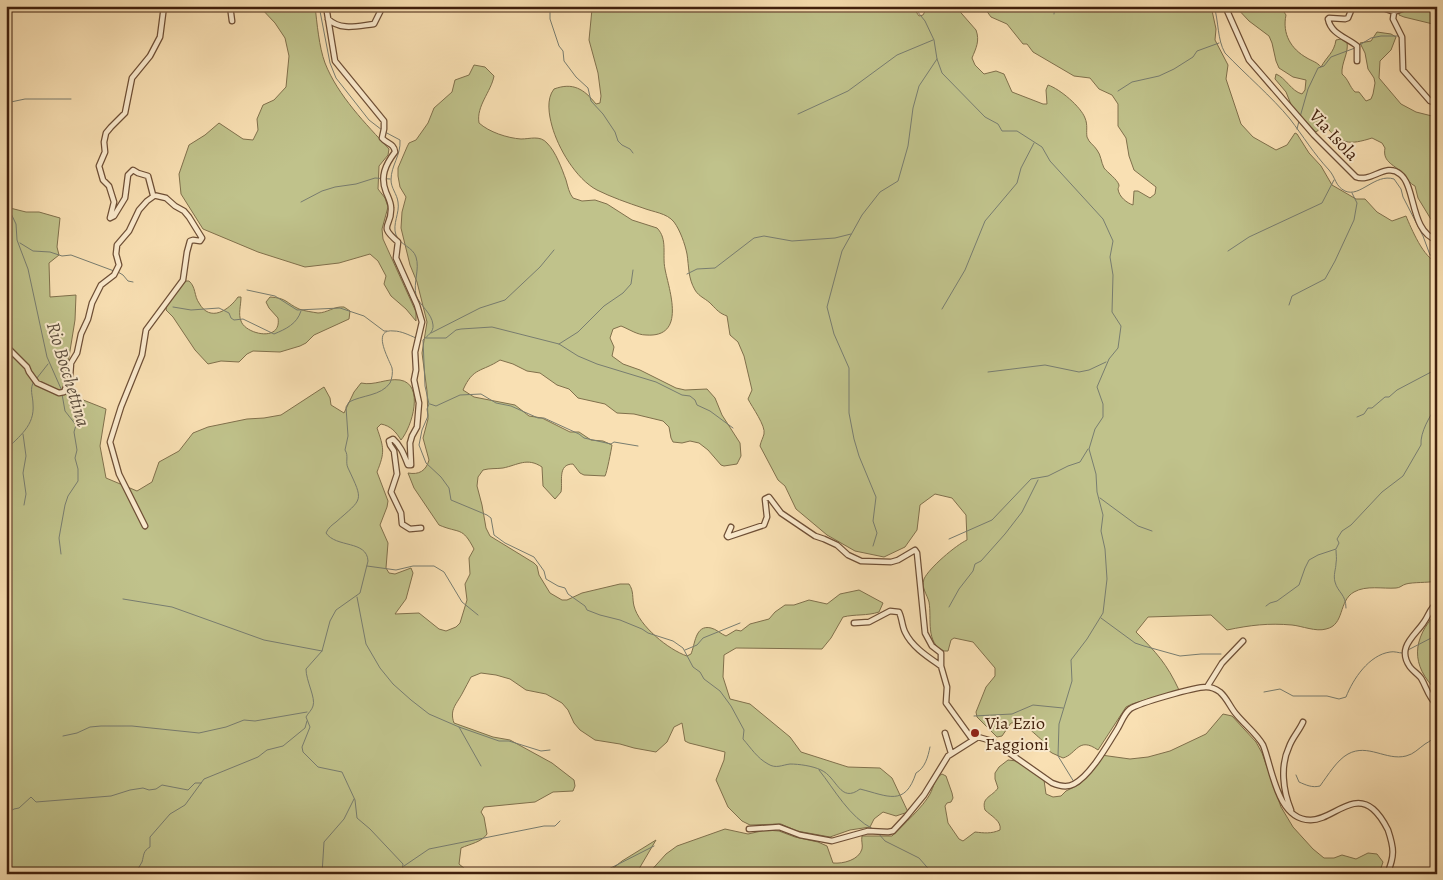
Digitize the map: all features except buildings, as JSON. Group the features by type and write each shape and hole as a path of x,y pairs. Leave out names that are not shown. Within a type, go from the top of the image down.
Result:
{"street":[{"path":"43,6 48,6"},
{"path":"145,526 122,481 110,442 121,407 142,355 146,330 183,280 186,254 190,241 200,241 202,238 187,215 166,198 154,196 151,192 148,176 133,170 128,175 125,198 114,216 110,218 114,202 109,186 103,180 99,166 105,152 104,142 106,133 120,120 128,107 132,78 150,56 160,37 164,6"},
{"path":"230,6 232,21"},
{"path":"326,6 335,61 384,121 382,138 393,146 395,152 387,164 383,177 383,184 392,210 386,228 387,232 398,242 396,258 417,305 422,322 415,352 416,370 414,380 419,403 419,416 418,426 410,443 411,465 408,465 397,442 393,439 389,440 394,451 396,474 391,492 401,513 402,524 410,529 421,528"},
{"path":"328,19 336,25 345,27 374,24 383,6"},
{"name":"Via Isola","path":"1225,6 1248,60 1309,129 1356,177 1365,178 1382,171 1391,170 1401,174 1405,179 1415,213 1421,225 1428,236 1437,240"},
{"path":"1353,6 1345,20 1328,19 1329,25 1334,32 1357,46 1357,60"},
{"path":"1378,6 1394,12 1411,6"},
{"path":"1394,12 1393,20 1402,37 1403,70 1430,101 1437,103"},
{"path":"6,346 27,367 37,383 59,393 64,392 70,377 71,363 77,353 81,334 88,319 92,303 101,285 112,278 119,265 116,254 117,245 130,231 139,210 154,196"},
{"path":"731,527 728,538 764,525 767,521 765,499 768,497 781,513 815,536 836,545 848,555 861,561 891,562 915,550 917,552 925,633 932,646 941,654 941,666 947,687 946,703 972,739"},
{"path":"1437,603 1432,606 1424,623 1409,639 1405,652 1409,666 1421,678 1430,700 1437,705"},
{"path":"854,623 869,622 890,611 897,611 900,614 902,626 910,640 941,666"},
{"path":"1207,687 1222,663 1243,641"},
{"path":"749,829 779,827 832,841 868,831 888,832 893,830 924,795 951,753 978,737 987,738 1052,783 1062,786 1075,784 1088,771 1125,715 1133,708 1190,690 1207,687 1214,688 1221,693 1234,713 1262,744 1272,777 1284,804 1292,814 1298,818 1311,820 1355,803 1369,806 1382,818 1394,853 1388,874"},
{"path":"1292,814 1288,805 1283,778 1285,757 1289,745 1303,722"},
{"path":"945,733 951,753"}],"green space":[{"path":"259,6 315,6 321,50 337,87 353,109 389,149 388,155 379,166 378,189 385,198 388,207 382,229 383,239 416,312 416,321 391,296 384,284 386,276 378,261 370,254 339,263 305,267 258,252 203,229 181,194 179,174 189,145 219,123 243,139 253,140 258,130 257,119 263,105 274,100 286,87 289,56 285,38 275,23"},
{"path":"590,6 912,6 919,16 923,15 928,6 955,6 976,30 978,41 972,58 975,65 984,74 996,71 1004,74 1012,92 1043,104 1047,104 1046,90 1048,85 1070,99 1085,118 1087,137 1096,148 1104,168 1118,183 1118,189 1122,197 1133,205 1134,191 1138,191 1150,198 1155,194 1156,187 1134,170 1126,138 1118,126 1118,104 1112,95 1099,89 1090,78 1074,76 1033,52 1027,44 1023,44 1007,24 991,17 983,6 1211,6 1216,29 1215,40 1228,65 1226,79 1241,124 1253,137 1276,150 1287,145 1295,133 1297,134 1309,153 1321,166 1332,185 1356,199 1365,199 1377,212 1392,221 1406,216 1427,255 1437,262 1437,581 1409,583 1397,588 1369,588 1354,592 1346,601 1336,623 1332,627 1322,630 1275,624 1227,630 1211,615 1148,617 1136,632 1160,659 1179,690 1126,707 1098,750 1091,746 1082,745 1063,758 1041,745 1042,740 1020,723 1011,723 1002,736 997,737 977,717 976,712 986,687 995,676 995,668 973,642 954,638 951,640 948,651 938,647 930,630 929,602 923,585 927,574 937,563 967,540 966,515 952,498 935,494 920,505 917,530 905,547 884,557 855,551 827,535 796,509 785,486 778,480 760,446 764,431 748,399 752,390 744,356 738,342 730,335 727,316 718,311 695,290 690,277 685,246 676,225 664,215 608,195 589,185 575,171 563,153 555,135 549,112 551,93 554,89 561,87 578,88 596,104 600,103 598,73 589,40 592,9"},
{"path":"1235,6 1280,6 1286,15 1285,28 1292,45 1301,54 1321,67 1332,51 1336,40 1341,39 1347,42 1342,74 1351,88 1355,92 1359,92 1366,101 1371,99 1375,83 1368,69 1365,53 1360,43 1371,41 1377,32 1391,34 1396,37 1391,50 1380,61 1379,78 1401,104 1416,112 1432,116 1437,114 1437,224 1432,221 1418,198 1415,186 1390,163 1382,143 1372,138 1357,142 1346,142 1330,132 1325,125 1316,132 1292,107 1286,92 1275,79 1276,74 1302,94 1305,90 1306,80 1293,77 1279,68 1269,36 1249,21"},
{"path":"1386,6 1437,6 1437,25 1404,17 1399,15 1399,9"},
{"path":"474,65 485,67 494,76 480,111 479,123 493,132 504,136 521,139 541,139 556,156 573,198 582,201 595,200 607,204 632,220 657,228 660,232 664,242 664,264 672,300 671,321 667,329 659,334 643,335 621,326 613,329 610,338 614,347 612,356 623,364 640,370 676,388 685,390 707,389 715,398 722,415 740,443 741,456 737,464 721,465 699,443 690,441 682,443 673,442 669,427 663,421 634,414 617,413 605,404 578,398 569,389 557,385 540,373 527,371 500,360 470,377 463,390 474,397 515,405 529,416 542,418 570,432 579,432 591,440 603,441 612,445 605,476 584,475 573,464 568,465 563,470 561,492 555,499 543,486 542,467 537,464 527,462 503,468 483,470 478,477 477,486 486,528 490,536 534,563 550,593 562,600 567,600 582,593 620,584 629,584 637,614 648,629 664,643 687,656 691,654 696,636 702,629 715,629 726,636 736,630 741,631 750,624 769,619 785,605 794,605 809,600 827,604 840,594 859,590 883,603 879,612 843,617 822,649 736,648 724,655 723,677 730,699 750,704 790,737 801,752 848,767 880,768 892,778 908,812 896,816 883,812 874,819 870,827 850,830 830,837 797,831 781,824 750,825 742,821 728,807 716,780 725,752 685,741 682,723 674,727 667,742 656,752 595,740 580,730 562,703 546,694 526,690 510,679 481,673 471,677 454,707 452,714 454,723 493,737 510,740 552,763 574,780 575,786 573,791 553,792 535,802 484,807 481,812 484,817 487,834 479,841 461,848 459,864 471,874 6,874 6,202 10,208 26,212 39,212 60,218 57,247 59,255 49,263 50,297 76,295 75,320 64,388 68,394 106,409 100,446 106,478 137,491 152,482 159,462 179,451 193,433 208,427 247,419 281,415 324,387 330,398 331,405 344,413 354,392 361,383 371,384 400,380 408,383 414,397 414,407 409,426 401,440 388,426 381,424 377,428 383,450 377,472 388,501 380,525 388,543 386,568 389,573 395,574 411,568 413,573 406,599 395,614 419,613 439,629 446,631 460,623 467,600 465,584 470,574 469,558 474,549 463,534 439,525 414,488 408,473 422,471 429,460 423,438 428,419 427,391 422,353 427,322 401,228 402,212 406,197 400,187 398,168 409,143 416,140 428,123 434,108 452,92 455,80 469,75"},
{"path":"182,282 191,283 199,303 208,312 214,313 225,310 238,297 241,297 241,321 249,330 262,334 274,331 278,326 278,318 266,302 270,297 283,300 301,310 318,313 344,307 350,311 349,319 314,335 300,346 280,352 253,351 239,362 221,361 208,364 195,350 173,317 166,310 167,304"},
{"path":"1437,612 1437,691 1422,671 1418,652 1423,632"},
{"path":"1223,714 1232,716 1256,742 1262,753 1281,807 1293,827 1313,849 1324,858 1334,858 1342,855 1356,859 1368,853 1377,854 1383,862 1379,874 648,874 666,854 677,846 725,829 748,834 766,830 779,831 827,846 833,863 854,859 860,853 862,836 892,836 923,804 936,780 942,774 946,776 953,798 945,806 948,823 959,839 963,841 975,832 991,833 1000,830 998,821 985,810 984,802 998,788 995,773 1008,760 1017,761 1044,780 1046,794 1053,797 1061,796 1066,791 1080,784 1088,776 1101,755 1130,759 1148,757 1170,751 1206,734"},
{"path":"656,840 636,874 606,874 622,861"}],"waterway":[{"path":"319,6 330,63 336,78 369,120 382,130"},
{"path":"328,11 350,6"},
{"path":"358,6 369,6"},
{"path":"546,6 550,11 550,19 559,46 563,51 564,61 576,77 588,88 591,101 603,114 615,132 618,141 633,153"},
{"path":"913,6 925,21 934,40 937,59 942,73 985,117 998,124 1002,131 1017,131 1042,147 1050,161 1103,219 1113,241 1110,257 1113,275 1112,312 1121,326 1118,348 1109,359 1097,387 1103,404 1103,417 1095,429 1089,449 1096,474 1097,492 1103,515 1101,531 1105,549 1107,579 1103,613 1071,660 1072,681 1059,724 1058,756 1074,782"},
{"path":"1054,14 1055,6"},
{"path":"1214,6 1222,48 1225,53 1290,119 1331,173 1339,187 1351,192 1362,189 1380,179 1394,179 1401,189 1430,255 1437,256"},
{"path":"1358,46 1371,38 1399,36"},
{"path":"798,114 848,91 897,55 933,40"},
{"path":"1118,91 1132,82 1159,76 1174,69 1193,57 1197,51 1219,43"},
{"path":"1300,117 1308,89 1318,68 1324,66 1331,57 1355,48"},
{"path":"873,546 877,533 873,521 876,497 854,439 849,413 849,368 834,334 827,307 842,251 862,215 880,192 898,181 908,146 913,108 919,86 937,59"},
{"path":"6,103 25,99 71,99"},
{"path":"1297,129 1299,121"},
{"path":"385,132 400,140 391,180 398,202 395,231 400,241 416,257 416,295 433,325 431,332 423,340 425,386 429,404 427,409 428,416 422,430 419,445 426,463 441,477 449,488 451,500 491,518 494,535 505,543 534,557 544,571 546,579 565,588 568,594 585,606 587,610 620,620 648,633 673,641 683,648 693,667 700,672 704,679 720,691 731,706 744,730 743,739 764,762 776,766 790,764 810,766 826,773 839,788 848,793 853,793 860,789 894,796 901,795 907,791 916,773 924,765 930,747"},
{"path":"942,309 965,270 985,221 1017,183 1021,168 1034,143"},
{"path":"301,202 322,191 335,187 356,184 375,178 390,179"},
{"path":"1228,251 1249,237 1322,203 1334,180"},
{"path":"1289,305 1292,296 1325,279 1354,220 1357,203 1352,193"},
{"name":"Rio Bocchettina","path":"6,203 16,224 17,240 28,269 47,357 62,391"},
{"path":"687,274 697,269 715,268 754,238 764,236 792,241 835,238 851,234"},
{"path":"20,243 33,251 50,252 62,256 71,255 114,271"},
{"path":"431,333 480,308 505,300 540,267 554,250"},
{"path":"559,344 578,332 604,306 623,293 631,284 633,270"},
{"path":"118,272 128,281 133,282"},
{"path":"247,290 275,296 297,310 340,308 364,316 384,331 387,331"},
{"path":"173,307 191,310 219,308 229,313 234,320 243,319 274,334 294,323 301,311"},
{"path":"426,338 446,338 456,330 492,327 559,344 578,356 597,364 656,382 682,395 690,396 697,405 710,411 733,428"},
{"path":"402,874 403,864 357,818 355,800 342,772 318,767 303,752 302,747 310,727 306,717 314,703 306,669 322,651 330,621 336,610 360,593 368,561 366,554 362,550 337,541 326,533 330,527 352,508 358,499 357,487 347,466 345,450 348,436 346,407 349,402 376,393 390,383 392,370 382,340 383,335 387,331 397,331 416,338"},
{"path":"988,372 1045,365 1079,372 1089,370 1106,362"},
{"path":"37,378 48,364"},
{"path":"1357,417 1364,414 1368,408 1372,408 1385,397 1389,397 1397,390 1437,367"},
{"path":"6,450 29,425 33,412 31,390 34,381"},
{"name":"Rio Bocchettina","path":"61,554 59,538 65,505 68,496 78,481 78,469 75,458 77,450 74,432 76,425 65,411 62,394"},
{"path":"430,404 436,406 460,395 481,394 496,403 511,406 538,418 544,418 584,438 611,444 614,442 638,446"},
{"path":"1266,606 1277,601 1299,585 1309,560 1336,549 1339,543 1337,539 1342,531 1351,525 1382,492 1403,476 1421,445 1424,430 1437,405"},
{"path":"23,434 26,456 23,473 26,494 24,505"},
{"path":"949,539 992,520 1031,479 1048,476 1080,462 1088,449"},
{"path":"949,607 959,589 973,571 975,564 981,561 1022,512 1038,480"},
{"path":"1100,498 1138,526 1152,531"},
{"path":"1336,550 1334,579 1345,600 1346,608"},
{"path":"367,566 396,570 413,566 434,566 444,572 462,602 478,615"},
{"path":"357,597 366,644 380,668 393,684 411,700 429,714 459,727 499,741 509,741 541,751 550,750"},
{"path":"123,599 172,607 264,640 322,651"},
{"path":"1101,618 1135,643 1144,646 1180,656 1221,654"},
{"path":"685,650 697,645 703,638 740,623"},
{"path":"1408,650 1437,635"},
{"path":"1264,692 1280,689 1293,696 1327,696 1339,699 1346,697 1357,676 1375,658 1390,652 1402,653"},
{"path":"974,716 1012,714 1033,705 1063,708"},
{"path":"63,736 77,733 90,727 101,726 132,726 199,733 226,727 244,720 255,721 307,712"},
{"path":"135,874 145,852 150,847 150,837 170,814 185,805 204,779 258,757 267,750 283,746 305,728 307,721"},
{"path":"459,727 481,766"},
{"path":"1296,775 1299,782 1317,787 1320,786 1336,764 1348,754 1363,750 1391,756 1406,756 1432,740 1437,734"},
{"path":"819,770 857,818 873,829"},
{"path":"6,814 19,808 31,797 36,802 111,796 130,790 156,789 162,785 188,790 195,783 201,783"},
{"path":"322,874 324,842 344,819 354,799"},
{"path":"404,866 429,849 544,826 555,826 560,821"},
{"path":"878,833 885,841 919,858 933,874"},
{"path":"599,874 654,846"},
{"path":"1333,874 1351,869 1369,874"}],"place":[{"name":"Via Ezio Faggioni","path":"975,733"}]}
